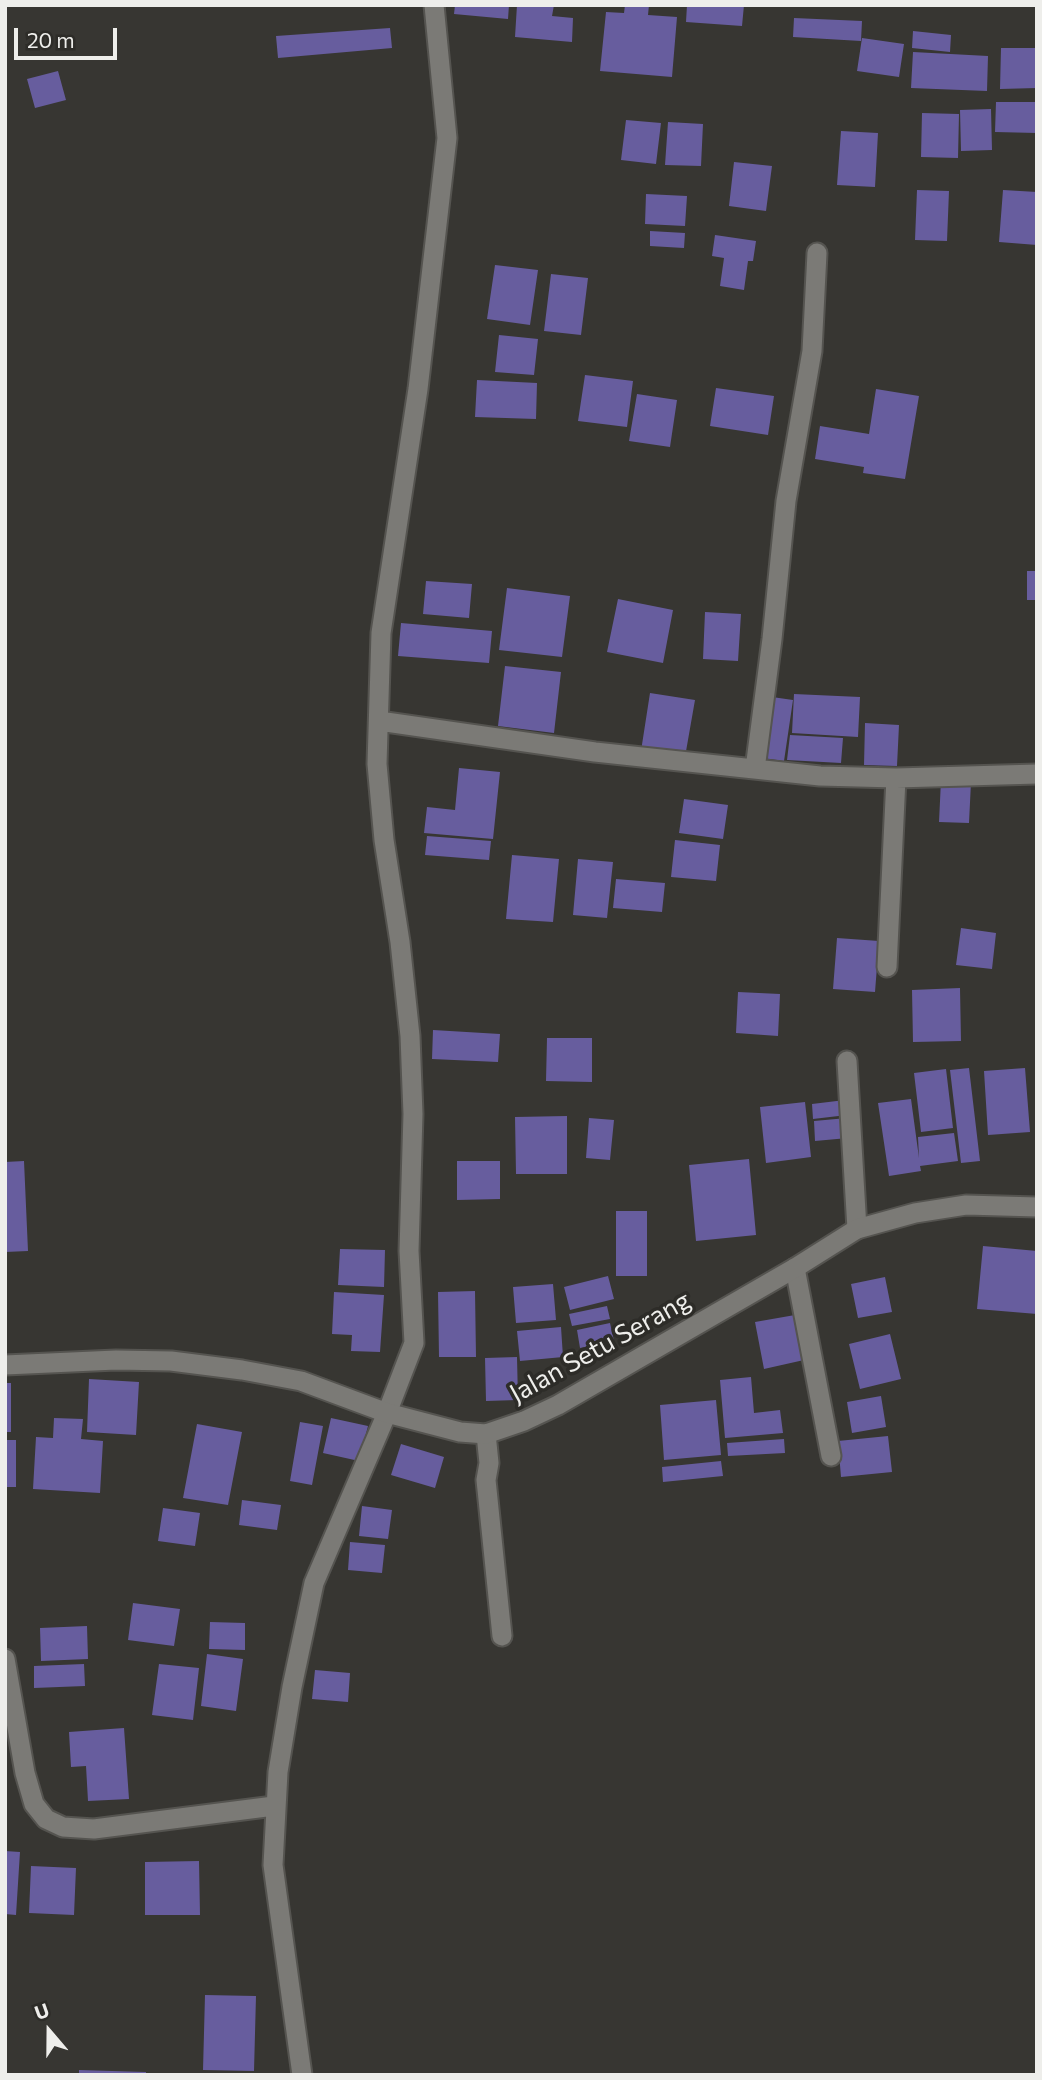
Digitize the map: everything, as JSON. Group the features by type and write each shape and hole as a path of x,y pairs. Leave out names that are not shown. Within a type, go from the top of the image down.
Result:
{"street":[{"path":"302,2075 273,1865 274,1806 292,1687 314,1583 414,1343 409,1251 413,1114 410,1036 400,942 384,841 377,764 381,633 418,389 447,138 434,5"},
{"path":"755,769 786,500 812,351 817,253"},
{"path":"379,721 595,752 820,776 896,778 1037,774"},
{"path":"887,967 896,778"},
{"path":"847,1061 857,1229"},
{"name":"Jalan Setu Serang","path":"5,1365 116,1360 183,1362 242,1370 301,1381 387,1413 460,1432 486,1434 524,1421 558,1405 795,1268 857,1229 915,1213 966,1205 1037,1207"},
{"path":"795,1268 831,1455"},
{"path":"486,1434 489,1463 486,1480 502,1636"},
{"path":"5,1659 25,1773 34,1804 46,1819 63,1826 94,1829 274,1806"}],"building":[{"path":"455,5 509,5 508,19 454,14"},
{"path":"517,5 554,5 552,16 573,18 572,42 515,37"},
{"path":"625,5 649,5 648,15 677,17 672,77 600,71 606,12 624,13"},
{"path":"687,5 744,5 742,26 686,22"},
{"path":"794,18 862,21 861,41 793,37"},
{"path":"390,28 392,48 278,58 276,36"},
{"path":"913,31 951,35 950,52 912,48"},
{"path":"862,38 904,44 899,77 857,71"},
{"path":"1001,48 1037,48 1037,88 1000,89"},
{"path":"913,52 988,56 987,91 911,88"},
{"path":"58,71 66,100 35,108 27,79"},
{"path":"996,102 1037,102 1037,133 995,132"},
{"path":"991,109 992,150 961,151 960,110"},
{"path":"922,113 959,114 958,158 921,157"},
{"path":"626,120 661,123 656,164 621,160"},
{"path":"668,122 703,124 701,166 665,165"},
{"path":"841,131 878,133 875,187 837,185"},
{"path":"734,162 772,166 766,211 729,206"},
{"path":"917,190 949,191 947,241 915,240"},
{"path":"1003,190 1037,192 1037,245 999,242"},
{"path":"646,194 687,196 685,226 645,224"},
{"path":"650,231 685,233 684,248 650,246"},
{"path":"715,235 756,241 753,261 748,261 744,290 720,286 724,258 712,256"},
{"path":"495,265 538,270 530,325 487,319"},
{"path":"551,274 588,278 581,335 544,331"},
{"path":"499,335 538,339 534,375 495,372"},
{"path":"585,375 633,381 627,427 578,421"},
{"path":"477,380 537,383 536,419 475,417"},
{"path":"716,388 774,396 768,435 710,426"},
{"path":"876,389 919,396 905,479 863,473 864,467 815,459 820,426 869,434"},
{"path":"637,394 677,400 670,447 629,441"},
{"path":"1027,571 1037,571 1037,600 1027,600"},
{"path":"426,581 472,584 469,618 423,614"},
{"path":"507,588 570,596 562,657 499,650"},
{"path":"618,599 673,610 663,663 607,652"},
{"path":"705,612 741,614 738,661 703,659"},
{"path":"401,623 492,631 489,663 398,656"},
{"path":"505,666 561,672 554,733 498,726"},
{"path":"650,693 695,700 685,757 641,751"},
{"path":"794,694 860,697 858,737 792,733"},
{"path":"772,697 793,700 784,761 763,758"},
{"path":"865,723 899,725 897,766 864,765"},
{"path":"790,735 843,738 841,763 787,760"},
{"path":"459,768 500,772 493,839 424,833 427,807 455,810"},
{"path":"941,780 971,782 969,823 939,822"},
{"path":"684,799 728,805 723,839 679,833"},
{"path":"427,836 491,841 489,860 425,855"},
{"path":"675,840 720,845 716,881 671,877"},
{"path":"512,855 559,859 553,922 506,919"},
{"path":"578,859 613,862 607,918 573,915"},
{"path":"616,879 665,883 662,912 613,908"},
{"path":"961,928 996,933 992,969 956,965"},
{"path":"837,938 879,941 875,992 833,989"},
{"path":"960,988 961,1041 913,1042 912,990"},
{"path":"738,992 780,994 778,1036 736,1033"},
{"path":"433,1030 500,1034 498,1062 432,1059"},
{"path":"547,1038 592,1038 592,1082 546,1081"},
{"path":"969,1068 980,1161 961,1163 950,1070"},
{"path":"1025,1068 1030,1132 988,1135 984,1071"},
{"path":"946,1069 953,1128 921,1132 914,1073"},
{"path":"911,1099 919,1158 918,1137 954,1133 958,1161 920,1166 921,1171 889,1176 878,1103"},
{"path":"845,1100 847,1115 813,1119 812,1104"},
{"path":"805,1102 811,1157 766,1163 760,1107"},
{"path":"567,1116 567,1174 516,1174 515,1117"},
{"path":"589,1118 614,1120 610,1160 586,1158"},
{"path":"847,1118 848,1138 815,1141 814,1121"},
{"path":"749,1159 756,1235 696,1241 689,1165"},
{"path":"24,1161 28,1251 5,1252 5,1162"},
{"path":"457,1161 500,1161 500,1199 457,1200"},
{"path":"616,1211 647,1211 647,1276 616,1276"},
{"path":"983,1246 1037,1251 1037,1314 977,1309"},
{"path":"340,1249 385,1250 384,1287 338,1285"},
{"path":"608,1276 614,1299 570,1310 564,1287"},
{"path":"885,1277 892,1312 858,1318 851,1284"},
{"path":"553,1284 556,1320 516,1323 513,1287"},
{"path":"475,1291 476,1357 439,1357 438,1292"},
{"path":"334,1292 384,1295 380,1352 351,1351 352,1335 332,1334"},
{"path":"607,1306 610,1319 572,1326 569,1314"},
{"path":"795,1315 804,1360 764,1369 755,1322"},
{"path":"610,1323 614,1341 580,1348 577,1330"},
{"path":"561,1327 563,1357 520,1361 517,1331"},
{"path":"890,1334 901,1379 860,1389 849,1344"},
{"path":"517,1357 518,1400 486,1401 485,1358"},
{"path":"751,1377 754,1413 780,1410 783,1433 725,1438 720,1380"},
{"path":"89,1379 139,1382 136,1435 87,1432"},
{"path":"5,1383 11,1383 11,1432 5,1432"},
{"path":"881,1396 886,1427 852,1433 847,1402"},
{"path":"716,1400 721,1455 664,1460 660,1405"},
{"path":"54,1418 83,1419 81,1439 103,1441 100,1493 33,1489 36,1437 53,1438"},
{"path":"331,1418 368,1426 359,1461 323,1453"},
{"path":"300,1422 323,1426 312,1485 290,1481"},
{"path":"197,1424 242,1432 228,1505 183,1498"},
{"path":"888,1436 892,1472 841,1477 838,1441"},
{"path":"784,1439 785,1453 728,1456 727,1443"},
{"path":"5,1440 16,1440 16,1487 5,1487"},
{"path":"401,1444 444,1457 435,1488 391,1475"},
{"path":"721,1461 723,1476 663,1482 662,1467"},
{"path":"242,1500 281,1505 277,1530 239,1525"},
{"path":"362,1506 392,1510 388,1539 359,1536"},
{"path":"163,1508 200,1513 195,1546 158,1541"},
{"path":"350,1542 385,1545 382,1573 348,1570"},
{"path":"133,1603 180,1609 174,1646 128,1640"},
{"path":"210,1622 245,1623 245,1650 209,1649"},
{"path":"87,1626 88,1659 41,1661 40,1628"},
{"path":"207,1654 243,1659 236,1711 201,1706"},
{"path":"84,1664 85,1686 34,1688 34,1666"},
{"path":"159,1664 199,1668 193,1720 152,1715"},
{"path":"315,1670 350,1673 348,1702 312,1699"},
{"path":"124,1728 129,1799 88,1801 86,1766 71,1767 69,1732"},
{"path":"5,1851 20,1852 16,1915 5,1914"},
{"path":"199,1861 200,1915 145,1915 145,1862"},
{"path":"31,1866 76,1868 74,1915 29,1913"},
{"path":"205,1995 256,1996 254,2071 203,2070"},
{"path":"79,2070 146,2072 146,2075 79,2075"}]}
